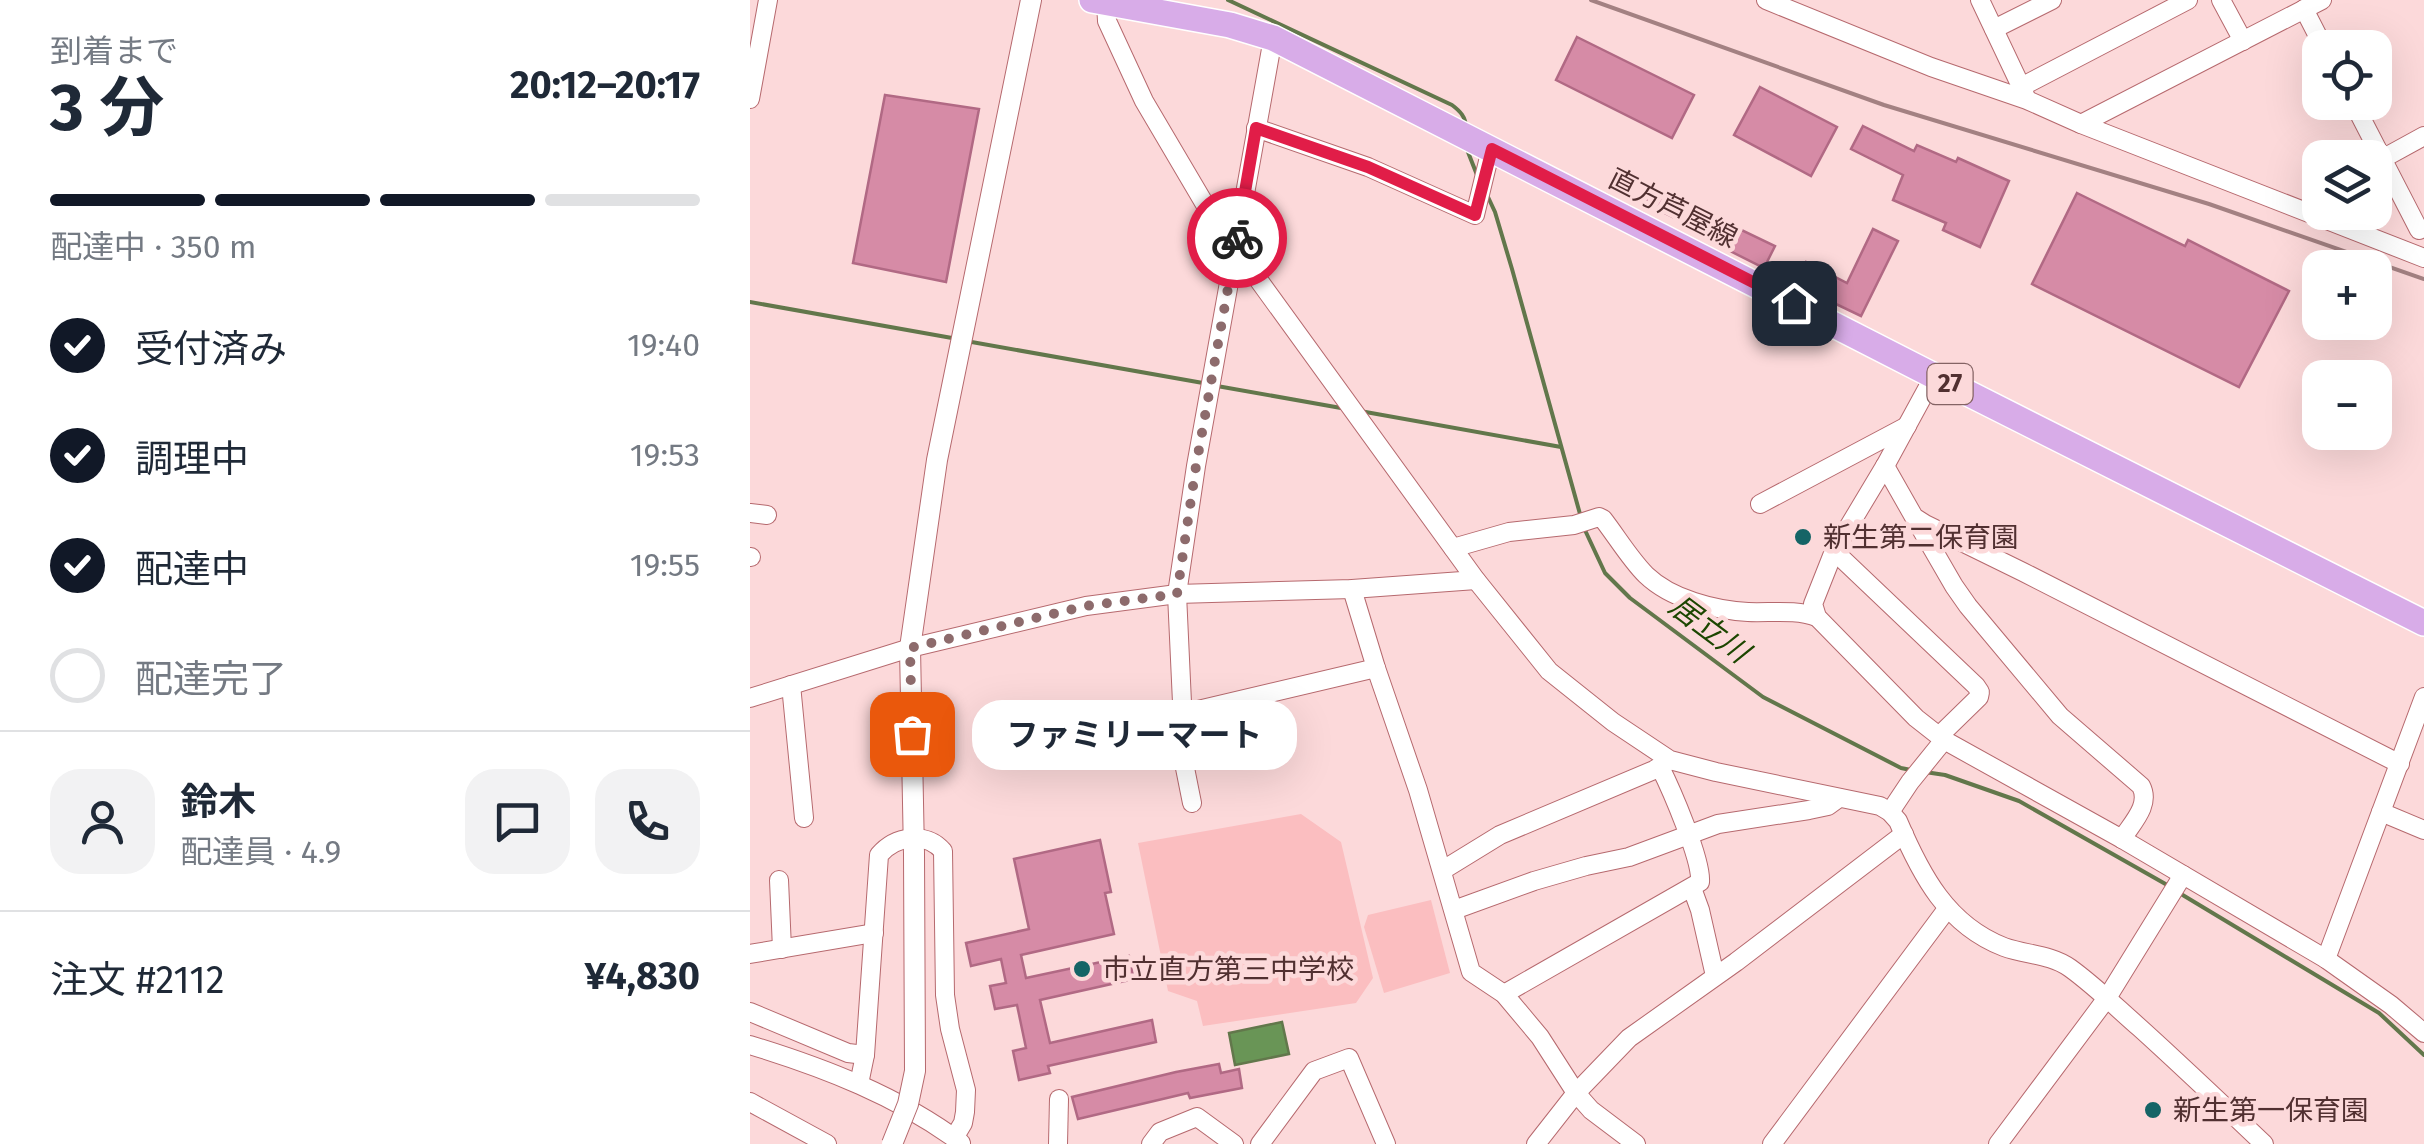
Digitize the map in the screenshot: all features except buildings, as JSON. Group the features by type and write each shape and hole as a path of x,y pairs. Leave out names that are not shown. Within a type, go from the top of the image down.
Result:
{"main road":[{"name":"直方芦屋線","path":"1099,1 1230,25 1273,38 1486,151 2424,623"}],"street":[{"path":"750,98 768,0"},
{"path":"892,1144 908,1104 915,1071 910,648 937,460 1031,0"},
{"path":"1980,0 2024,93"},
{"path":"1994,29 2052,0"},
{"path":"2024,93 2188,0"},
{"path":"2221,0 2243,40"},
{"path":"2080,124 2243,40 2296,8 2322,0"},
{"path":"1099,1 1164,139 1235,250 1476,580 1549,671 1665,763 1880,806 1890,812 1947,909 1958,920 2006,948 2054,958 2068,967 2107,998 2264,1144"},
{"path":"1778,2 1931,67 2024,93 2080,124 2417,255 2422,229 2392,176"},
{"path":"2296,8 2311,30"},
{"path":"1192,803 1184,768 1177,594 1273,38"},
{"path":"1256,128 1368,167 1475,215 1486,151"},
{"path":"2392,153 2424,136"},
{"path":"1934,376 1834,551 1813,604 1818,617 1916,718 1941,738 2122,839 2177,885 2326,959 2424,1033"},
{"path":"1760,504 1908,426"},
{"path":"1886,466 1954,586 2060,716 2145,792 2144,802 2122,839"},
{"path":"1914,517 2400,764"},
{"path":"1453,548 1509,532 1603,519 1648,576 1674,594 1743,612 1805,613 1818,617"},
{"path":"1834,551 1980,692 1979,698 1941,738 1890,812"},
{"path":"750,698 910,648 1086,606 1177,594 1352,589 1476,580"},
{"path":"1352,589 1443,870 1471,972 1504,994 1591,1110 1636,1144"},
{"path":"1181,714 1376,668"},
{"path":"791,685 804,818"},
{"path":"2326,959 2424,697"},
{"path":"1504,994 1700,882 1665,763"},
{"path":"1443,870 1500,835 1665,763"},
{"path":"1454,910 1534,881 1629,857 1718,824 1828,806 1840,798"},
{"path":"2381,812 2424,830"},
{"path":"1536,1144 1576,1093 1629,1038 1904,834"},
{"path":"750,1045 860,1084 958,1141 966,1112 966,1090 945,995 943,851 936,842 925,838 914,846 894,842 879,855 860,1084"},
{"path":"780,880 782,949"},
{"path":"1998,1144 2107,998 2177,885"},
{"path":"1692,888 1715,976"},
{"path":"1772,1144 1947,909"},
{"path":"750,954 874,934"},
{"path":"750,1012 848,1053 865,1055"},
{"path":"1260,1144 1314,1071 1350,1058 1382,1143"},
{"path":"1058,1099 1058,1144"},
{"path":"750,1102 827,1144"},
{"path":"1151,1144 1160,1132 1197,1117 1234,1144"}],"shaded area":[{"path":"1301,814 1341,842 1373,978 1356,1003 1203,1026 1197,1001 1168,991 1138,843"},
{"path":"1431,900 1450,973 1384,993 1364,927 1368,915"},
{"path":"1282,1022 1289,1054 1235,1065 1229,1033"}],"waterway":[{"name":"居立川","path":"1228,0 1452,105 1462,115 1466,128"},
{"name":"居立川","path":"1466,147 1477,175"},
{"name":"居立川","path":"1488,197 1580,514"},
{"path":"750,302 952,338"},
{"path":"966,341 1203,383"},
{"path":"1217,386 1341,408"},
{"path":"1360,411 1561,447"},
{"name":"居立川","path":"1584,528 1605,573 1630,598 1763,697 1911,770"},
{"name":"居立川","path":"1925,772 1945,775 2019,801 2169,886"},
{"name":"居立川","path":"2181,894 2379,1013 2424,1055"}],"railway":[{"path":"1591,0 1884,105 2209,204 2424,279"}],"way so far":[{"path":"912,734 910,648 1086,606 1177,594 1237,238"}],"place":[{"name":"新生第二保育園","path":"1803,537"},
{"name":"ファミリーマート","path":"912,734"},
{"name":"市立直方第三中学校","path":"1082,969"},
{"name":"新生第一保育園","path":"2153,1110"}],"route":[{"path":"1237,238 1256,128 1368,167 1475,215 1492,149 1794,303"}]}
